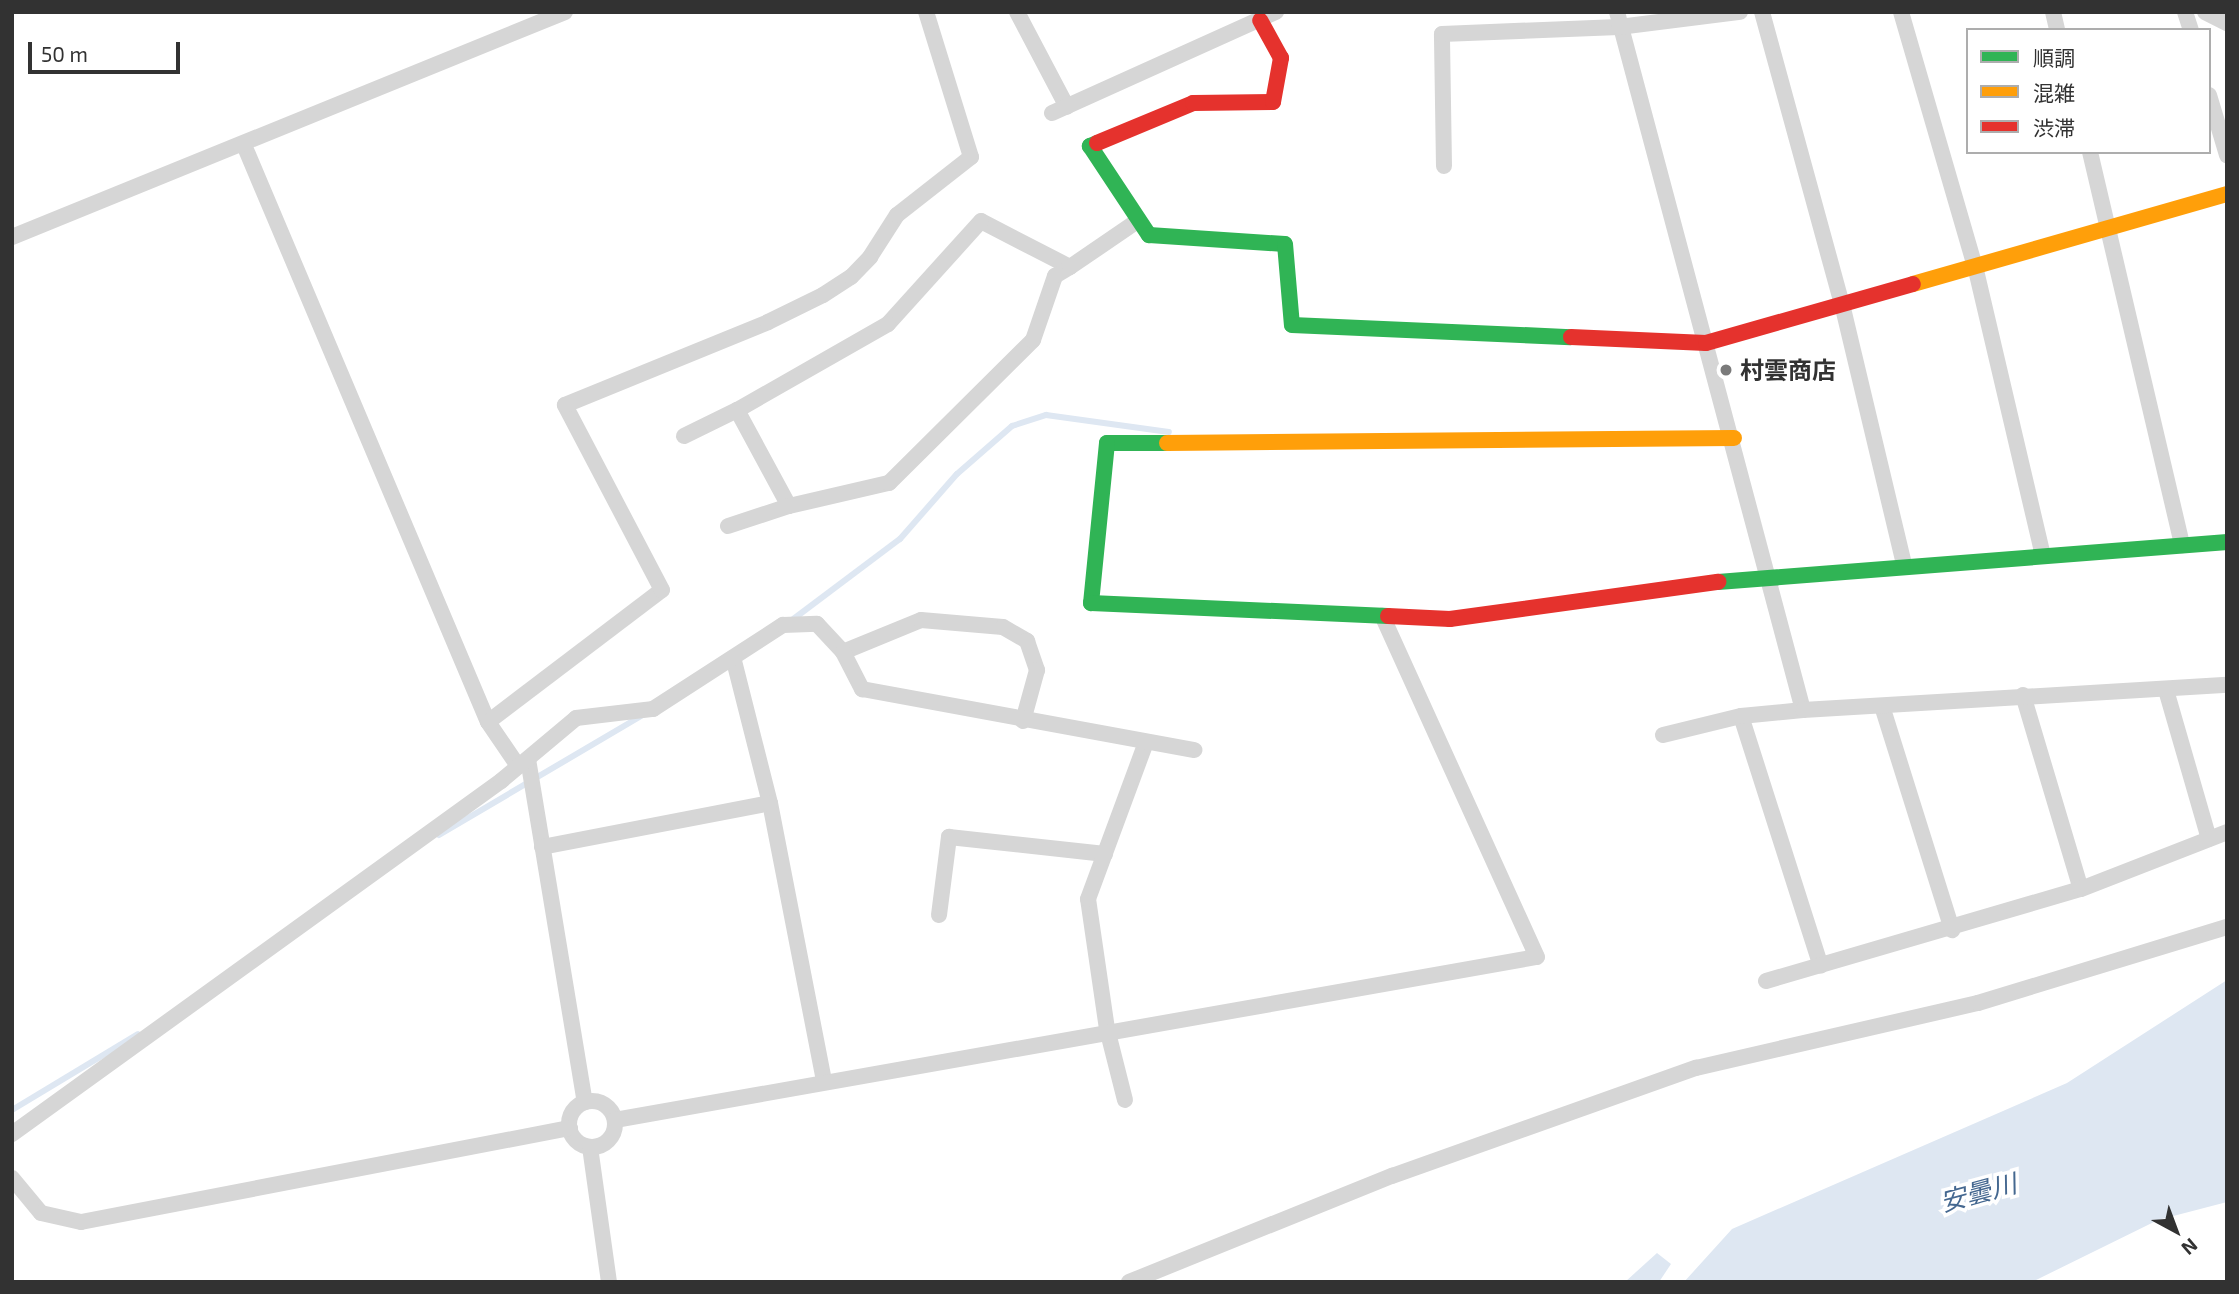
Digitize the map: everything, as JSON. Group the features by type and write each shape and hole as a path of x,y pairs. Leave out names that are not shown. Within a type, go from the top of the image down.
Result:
{"street":[{"path":"12,237 244,145 565,12"},
{"path":"488,722 662,590 565,405 768,322 823,295 851,277 914,200 971,157 926,12"},
{"path":"1017,12 1060,110 1276,12"},
{"path":"1444,166 1442,34 1740,12"},
{"path":"1762,12 1842,304 1904,565"},
{"path":"1901,12 1975,266 2043,555"},
{"path":"2205,12 2227,23"},
{"path":"1618,19 1734,438 1766,575 1803,710"},
{"path":"1260,20 1281,58 1273,102 1193,103 1090,146 1149,235 1285,244 1292,325 1706,343 2227,194"},
{"path":"2211,102 2227,155"},
{"path":"244,145 488,722 523,762 542,847 585,1102"},
{"path":"2092,154 2111,227 2182,545"},
{"path":"728,526 789,506 889,483 1033,340 1055,276 1139,220"},
{"path":"684,436 737,410 888,324 981,221 1070,267"},
{"path":"737,410 789,506"},
{"path":"1734,438 1107,443 1091,603 1450,619 1766,575 2227,542"},
{"path":"615,1120 1107,1029 1537,957 1382,616"},
{"path":"843,652 920,620 1003,627 1027,641 1037,670 1023,721"},
{"path":"12,1134 523,762 576,718 653,709 734,661 783,625 817,624 843,652 862,689 1023,721 1194,750"},
{"path":"734,661 770,803 824,1081"},
{"path":"1663,735 1741,716 1803,710 2227,685"},
{"path":"2166,690 2209,839"},
{"path":"2022,695 2081,889"},
{"path":"1882,706 1952,930"},
{"path":"1741,716 1821,966"},
{"path":"1125,1100 1107,1029 1088,899 1146,742"},
{"path":"542,847 770,803"},
{"path":"1766,981 1952,930 2081,889 2227,832"},
{"path":"939,915 949,836 1105,853"},
{"path":"1129,1282 1392,1176 1696,1068 1978,1003 2227,927"},
{"path":"585,1102 607,1106 615,1120 609,1139 590,1147 577,1141 570,1128 571,1115 585,1102"},
{"path":"12,1178 41,1213 81,1222 570,1128"},
{"path":"590,1147 609,1282"}],"water":[{"name":"安曇川","path":"2227,980 2227,1202 2158,1220 2032,1282 1684,1282 1732,1229 2067,1083"},
{"path":"1657,1253 1671,1264 1659,1282 1625,1282"}],"waterway":[{"path":"792,620 900,539 957,474 1012,426 1046,415 1169,432"},
{"path":"439,835 641,716"},
{"path":"12,1110 138,1034"}],"traffic: fast":[{"path":"1097,143 1090,146 1149,235 1285,244 1292,325 1571,337"},
{"path":"1167,443 1107,443 1091,603 1388,616"},
{"path":"1718,582 2227,542"}],"traffic: slow":[{"path":"1913,284 2227,194"},
{"path":"1167,443 1734,438"}],"traffic: jam":[{"path":"1097,143 1193,103 1273,102 1281,58 1260,20"},
{"path":"1571,337 1706,343 1913,284"},
{"path":"1388,616 1450,619 1718,582"}],"place":[{"name":"村雲商店","path":"1726,370"}]}
